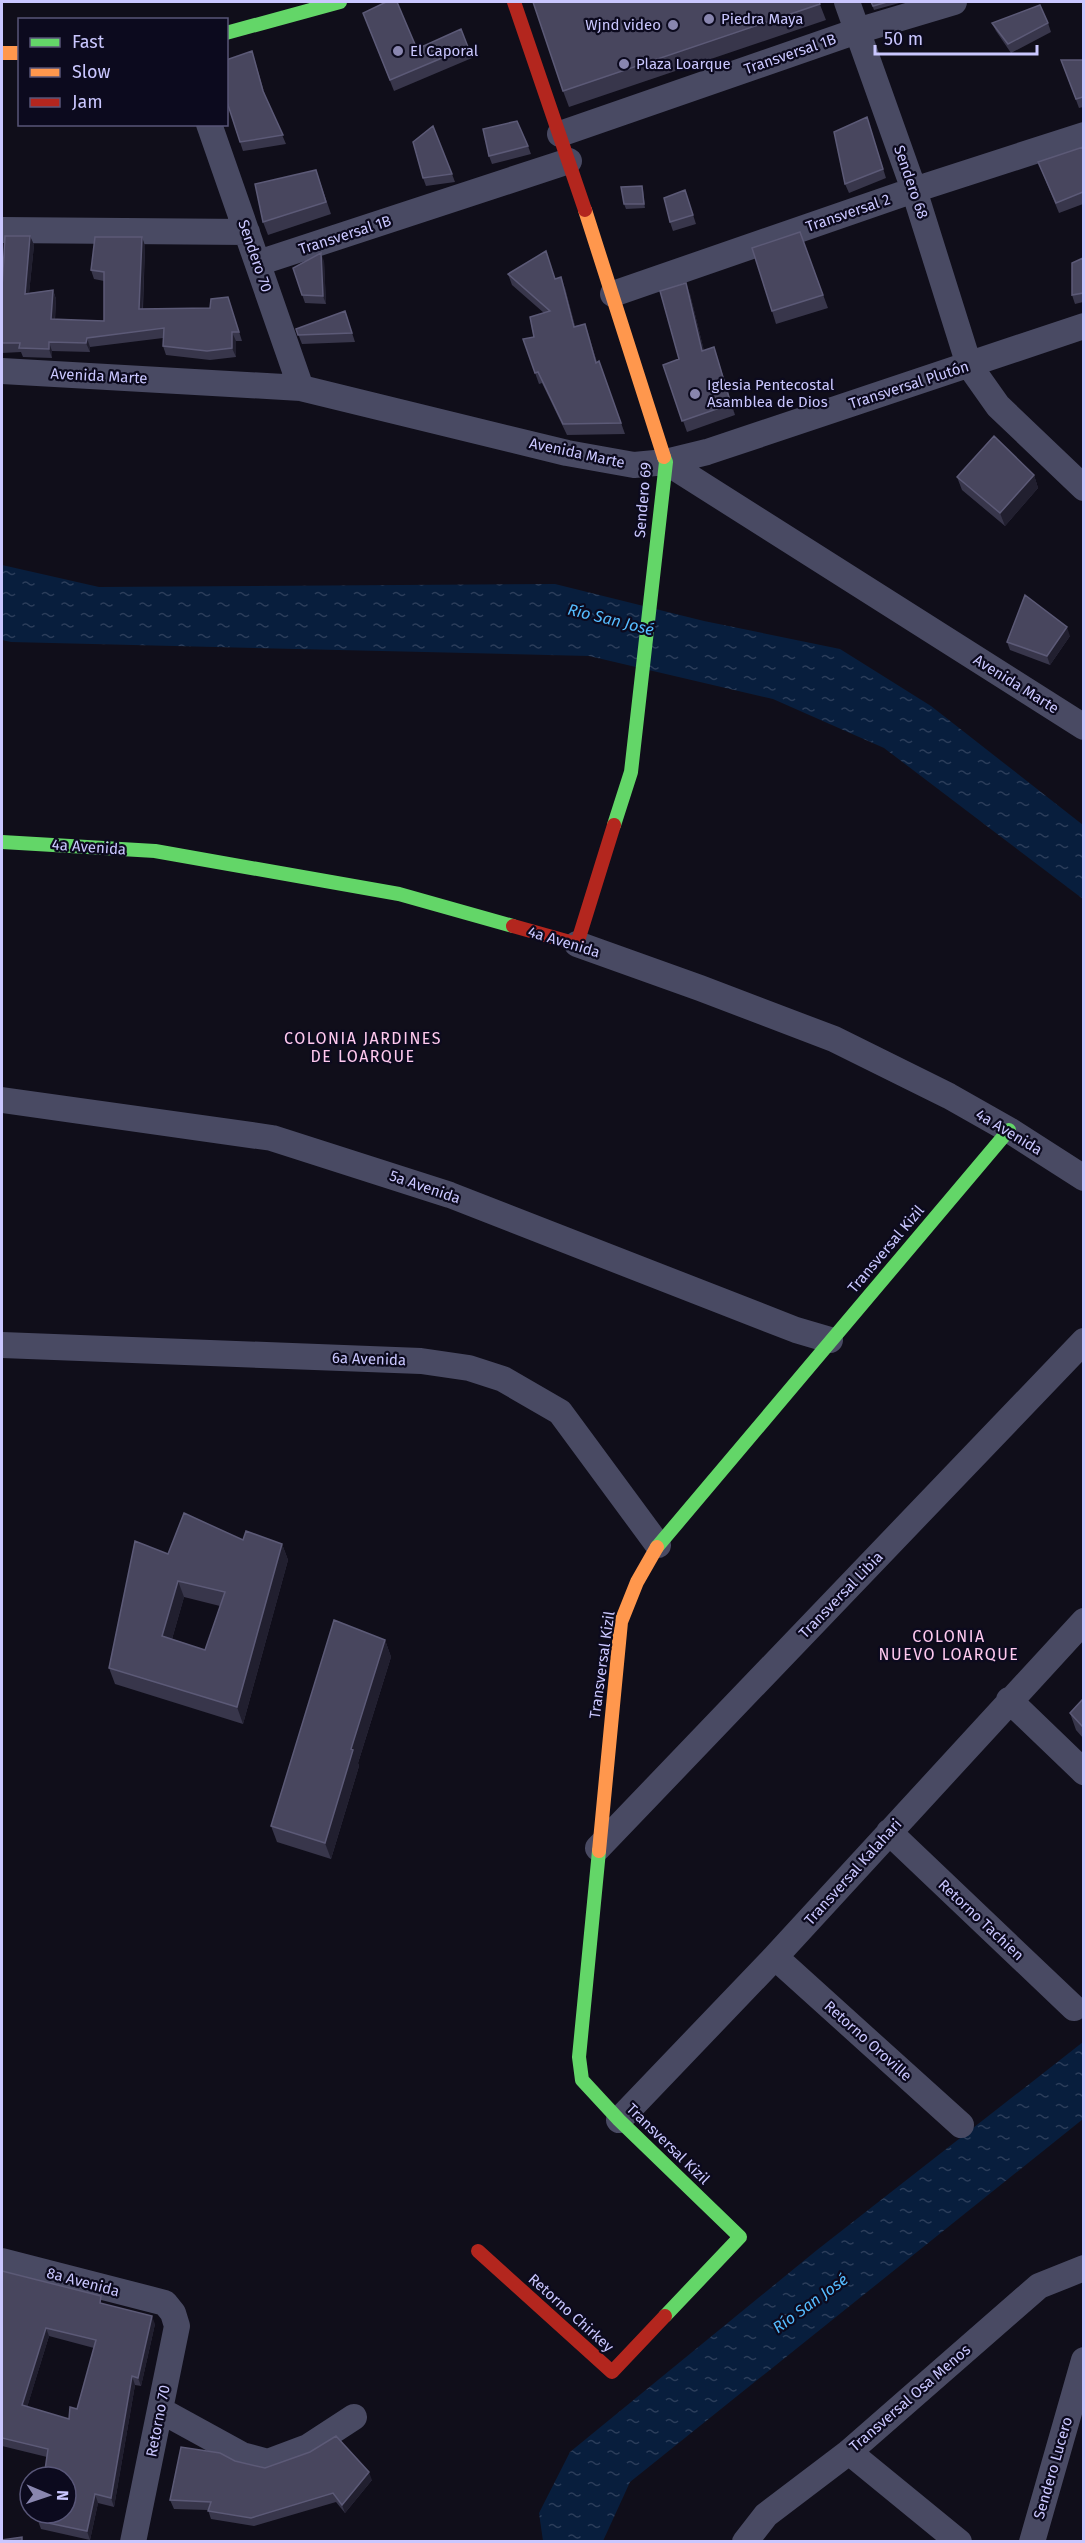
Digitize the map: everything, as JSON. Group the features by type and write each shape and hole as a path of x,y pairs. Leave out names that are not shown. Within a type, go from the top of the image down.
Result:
{"main road":[{"path":"228,32 340,2"},
{"name":"Sendero 69","path":"514,2 613,294 666,462 631,772 577,944"},
{"path":"2,53 18,53"},
{"name":"4a Avenida","path":"2,842 155,851 388,892 577,944"},
{"name":"Transversal Kizil","path":"740,2237 619,2120 582,2080 579,2057 621,1622 631,1591 658,1545 1009,1130"},
{"name":"Retorno Chirkey","path":"478,2251 612,2372 740,2237"}],"street":[{"name":"Sendero 68","path":"847,2 914,190 969,365 998,406 1083,488"},
{"name":"Transversal 1B","path":"560,134 857,31 954,2"},
{"name":"Sendero 70","path":"210,126 302,388"},
{"name":"Transversal 2","path":"613,294 914,190 1083,135"},
{"name":"Transversal 1B","path":"258,263 569,161"},
{"path":"2,230 247,232"},
{"name":"Transversal Plutón","path":"666,462 707,452 1083,326"},
{"name":"Avenida Marte","path":"2,371 302,388 567,453 634,465 666,462 1083,727"},
{"name":"4a Avenida","path":"577,944 700,987 834,1039 949,1096 1009,1130 1083,1178"},
{"name":"5a Avenida","path":"2,1100 272,1138 450,1195 796,1330 830,1340"},
{"name":"Transversal Libia","path":"598,1848 1083,1341"},
{"name":"6a Avenida","path":"2,1345 421,1361 469,1368 503,1379 560,1412 658,1545"},
{"name":"Transversal Kalahari","path":"619,2120 775,1957 1083,1621"},
{"path":"1010,1700 1083,1772"},
{"name":"Retorno Tachien","path":"889,1832 1074,2008"},
{"name":"Retorno Oroville","path":"775,1957 961,2125"},
{"name":"8a Avenida","path":"2,2260 165,2303"},
{"name":"Transversal Osa Menos","path":"745,2541 766,2515 849,2452 1039,2286 1083,2268"},
{"name":"Retorno 70","path":"133,2541 177,2326 173,2313 165,2303"},
{"name":"Sendero Lucero","path":"1032,2541 1083,2360"},
{"path":"160,2410 242,2455 268,2462 308,2447 354,2417"},
{"path":"849,2452 959,2541"}],"water":[{"name":"Río San José","path":"2,565 99,587 555,584 704,621 840,649 931,706 1083,825 1083,899 884,748 773,699 589,656 11,642 2,640"},
{"name":"Río San José","path":"1083,2042 1083,2119 630,2482 603,2541 543,2541 539,2513 570,2452 817,2250"}],"building":[{"name":"El Caporal","path":"386,2 397,2 417,49 461,29 468,47 390,80 363,13"},
{"name":"Plaza Loarque","path":"533,2 819,2 820,4 563,91"},
{"path":"871,2 887,2 873,6"},
{"path":"1040,5 1048,23 1008,44 992,23"},
{"path":"252,51 263,91 283,135 240,142 228,105 228,59"},
{"path":"1061,60 1083,60 1083,97 1076,99"},
{"path":"867,117 883,169 845,184 834,132"},
{"path":"517,121 528,146 489,156 483,129"},
{"path":"433,126 452,174 423,178 413,142"},
{"path":"1083,147 1083,192 1056,203 1038,162"},
{"path":"316,170 326,202 263,222 255,184"},
{"path":"642,186 644,204 624,204 621,187"},
{"path":"685,190 693,215 670,222 664,198"},
{"path":"800,232 823,295 772,311 752,248"},
{"path":"5,236 30,236 25,294 53,290 51,319 104,321 104,272 91,270 95,237 142,237 139,309 210,308 211,299 228,297 239,332 232,332 232,348 207,351 163,346 164,328 87,338 86,343 49,342 49,349 19,348 20,343 2,343"},
{"path":"546,251 555,279 561,277 574,327 585,324 596,363 599,361 621,423 563,424 538,372 535,373 523,339 534,337 530,317 550,311 508,274"},
{"path":"321,253 323,296 302,295 293,268"},
{"path":"1083,258 1083,293 1072,295 1072,263"},
{"path":"686,283 702,351 714,347 731,404 682,421 663,365 679,359 660,291"},
{"path":"345,311 352,333 298,335 296,329"},
{"path":"994,436 1034,475 1000,513 957,477"},
{"path":"1025,595 1067,627 1047,656 1007,642"},
{"path":"184,1513 243,1540 246,1531 282,1544 237,1707 109,1668 135,1541 168,1554","holes":["178,1581 225,1592 205,1650 162,1636"]},
{"path":"334,1620 385,1640 325,1843 271,1826"},
{"path":"1083,1699 1083,1727 1070,1713"},
{"path":"2,2271 101,2296 100,2303 152,2316 138,2378 132,2376 111,2498 95,2494 87,2531 58,2525 78,2525 78,2465 46,2465 48,2449 2,2438","holes":["46,2328 96,2340 77,2409 70,2407 69,2419 22,2405"]},
{"path":"336,2436 369,2472 342,2505 333,2493 251,2518 208,2511 211,2502 170,2500 181,2447 220,2453 235,2461 265,2468 310,2452"},
{"path":"22,2537 22,2541 2,2541 2,2540"}],"traffic: fast":[{"path":"228,32 340,2"},
{"path":"614,825 631,772 666,462 664,457"},
{"path":"2,842 155,851 399,894 513,926"},
{"path":"657,1547 1009,1130"},
{"path":"599,1851 579,2057 582,2080 619,2120 740,2237 665,2316"}],"traffic: slow":[{"path":"2,53 18,53"},
{"path":"585,210 664,457"},
{"path":"599,1851 621,1622 637,1582 657,1547"}],"traffic: jam":[{"path":"514,2 585,210"},
{"path":"513,926 577,944 614,825"},
{"path":"478,2251 612,2372 665,2316"}],"place":[{"name":"Piedra Maya","path":"709,19"},
{"name":"Wjnd video","path":"673,25"},
{"name":"El Caporal","path":"398,51"},
{"name":"Plaza Loarque","path":"624,64"},
{"name":"Iglesia Pentecostal Asamblea de Dios","path":"695,394"}],"district":[{"name":"COLONIA JARDINES DE LOARQUE","path":"363,1047"},
{"name":"COLONIA NUEVO LOARQUE","path":"949,1645"}]}
